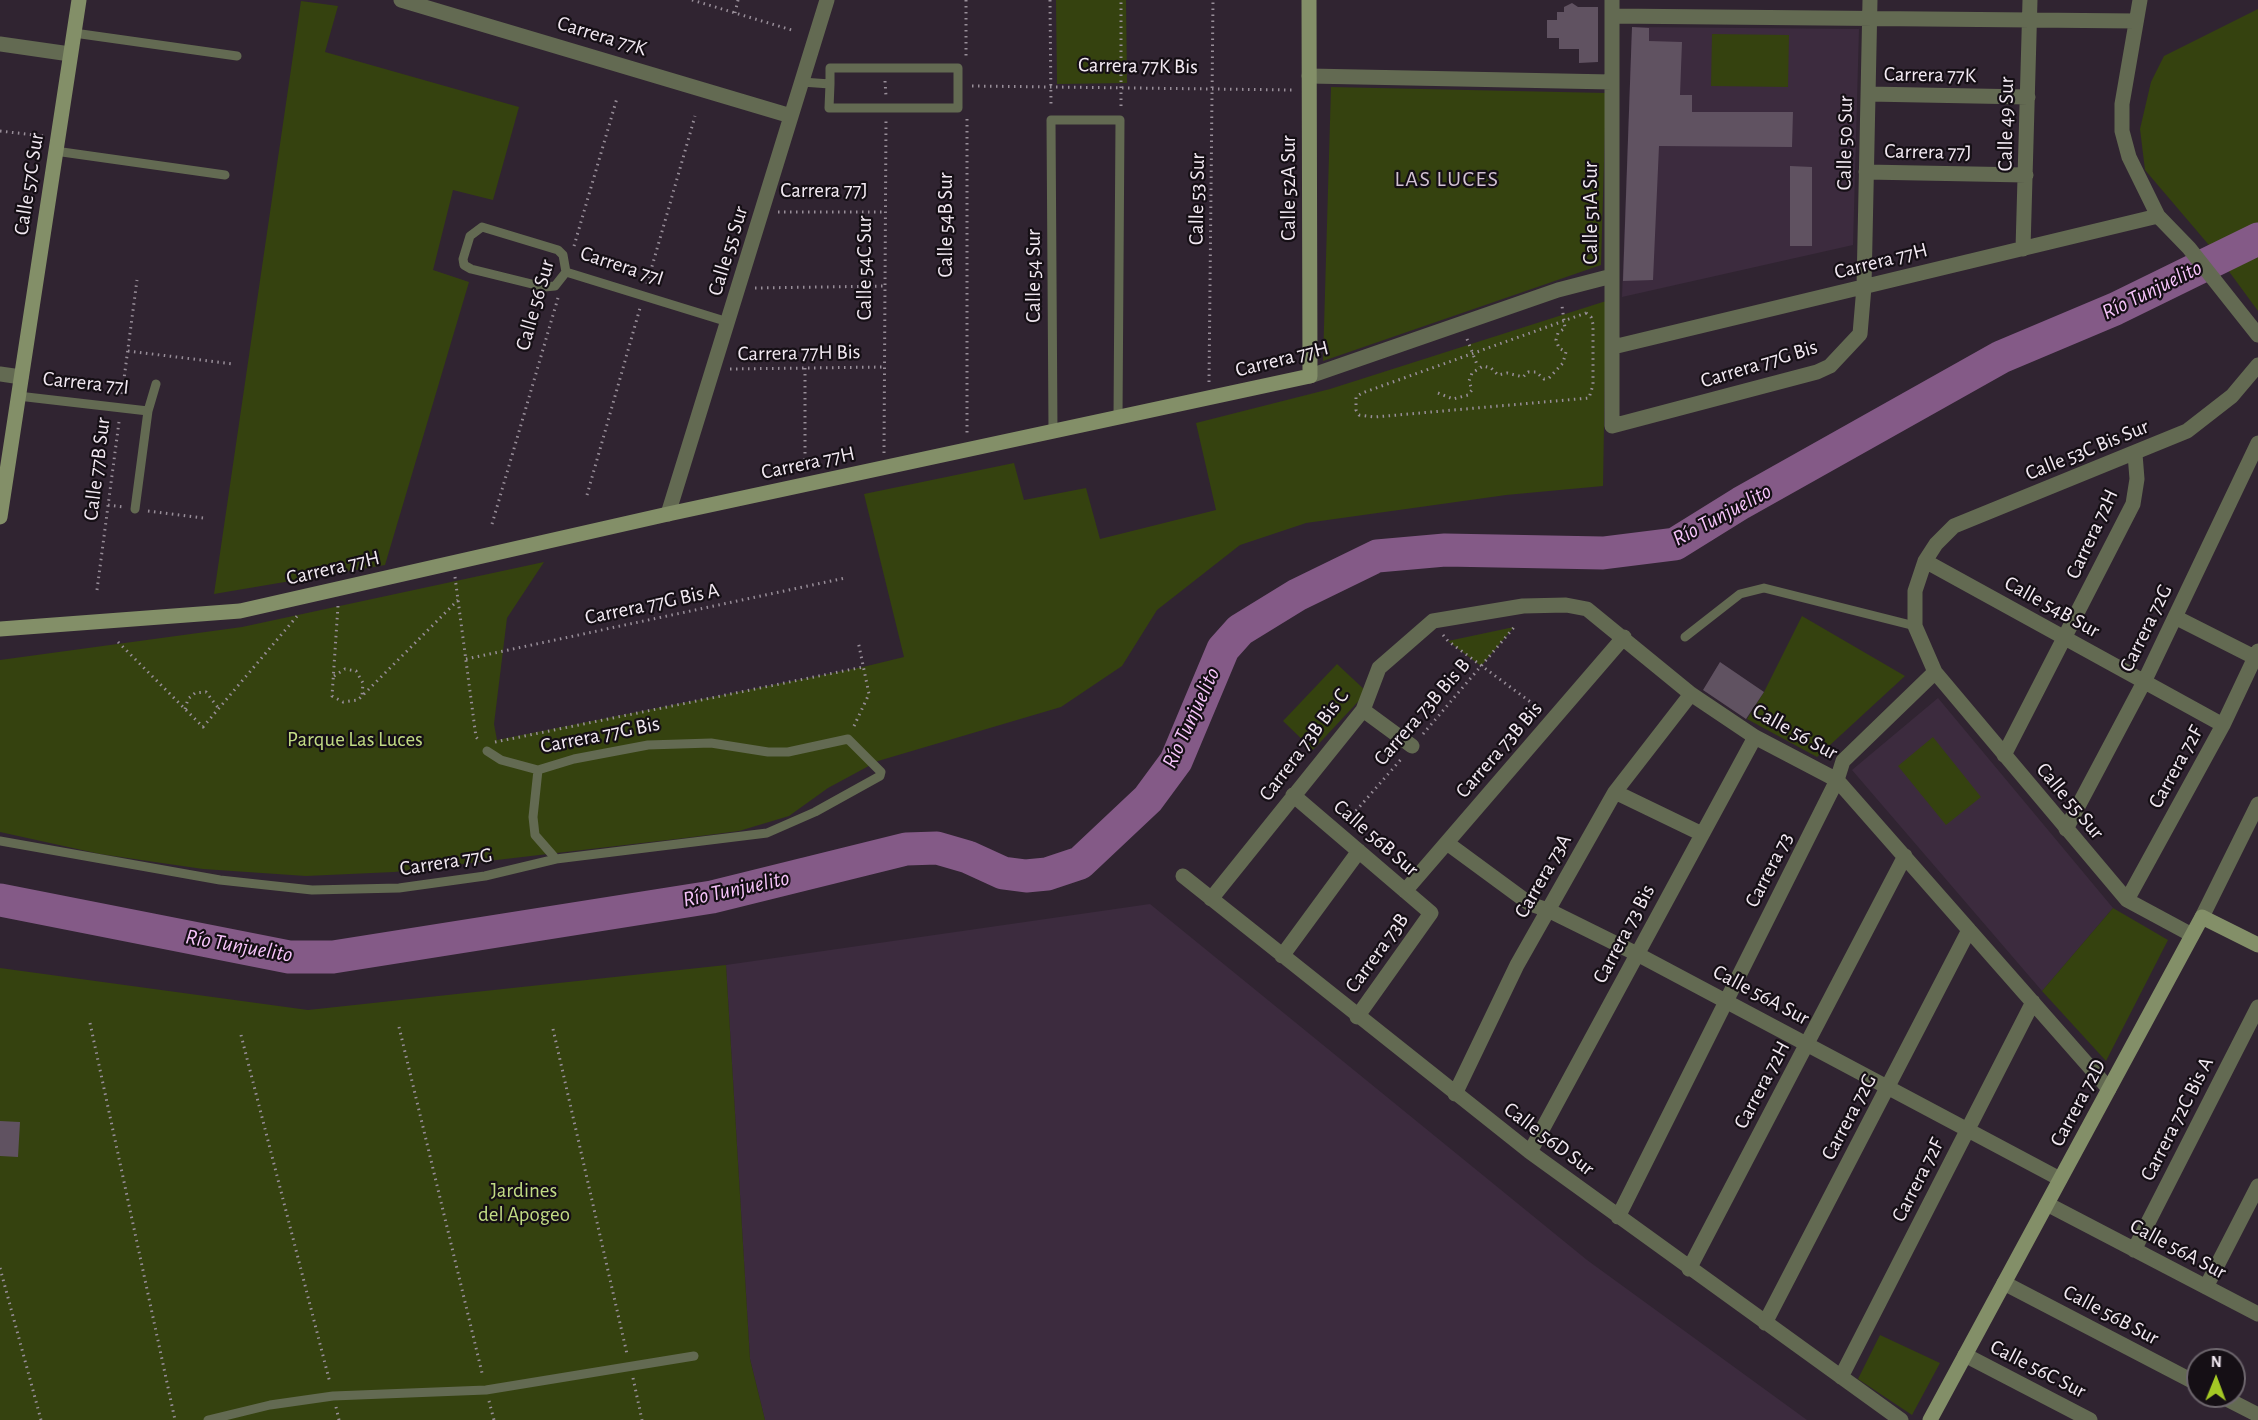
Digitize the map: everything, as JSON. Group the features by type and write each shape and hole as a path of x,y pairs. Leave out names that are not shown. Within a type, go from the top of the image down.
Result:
{"street":[{"name":"Calle 57C Sur","path":"0,517 79,0"},
{"name":"Calle 55 Sur","path":"668,514 827,0"},
{"name":"Calle 52A Sur","path":"1309,0 1310,376"},
{"name":"Calle 51A Sur","path":"1611,0 1612,426"},
{"name":"Calle 50 Sur","path":"1864,287 1870,0"},
{"name":"Calle 49 Sur","path":"2023,249 2030,0"},
{"path":"2140,0 2122,104 2122,131 2129,157 2158,216 2189,248 2258,335"},
{"name":"Carrera 77K","path":"408,1 791,116"},
{"path":"1612,16 2136,21"},
{"path":"0,44 70,54"},
{"path":"1309,83 1612,82"},
{"name":"Carrera 77K","path":"1868,94 2028,98"},
{"name":"Carrera 77J","path":"1866,172 2026,175"},
{"name":"Carrera 77H","path":"1613,347 2158,216"},
{"name":"Carrera 77H","path":"0,629 240,611 668,514 1310,376 1558,290 1612,276"},
{"name":"Carrera 77G Bis","path":"1612,426 1817,372 1830,366 1860,334 1864,287"},
{"name":"Calle 53C Bis Sur","path":"1925,561 1936,544 1954,526 2136,454 2187,431 2232,396 2258,365"},
{"name":"Carrera 77I","path":"0,374 21,377"},
{"name":"Carrera 72G","path":"2066,829 2144,682 2254,464 2258,443"},
{"name":"Carrera 72H","path":"2004,755 2133,504 2137,479 2136,454"},
{"path":"1925,561 1915,591 1915,626 1935,672"},
{"name":"Calle 54B Sur","path":"1925,561 2223,725"},
{"name":"Calle 56 Sur","path":"1433,621 1523,606 1566,605 1587,609 1691,694 1755,737 1837,780 2109,1089"},
{"path":"2175,617 2257,656"},
{"name":"Carrera 73B Bis C","path":"1211,899 1363,710 1379,668 1433,621"},
{"name":"Carrera 73B Bis","path":"1405,891 1624,637"},
{"name":"Carrera 72F","path":"2127,900 2223,725 2257,656"},
{"name":"Calle 55 Sur","path":"1935,672 2127,900 2192,935"},
{"name":"Carrera 73","path":"1618,1217 1837,780 1844,761 1935,672"},
{"name":"Carrera 73A","path":"1455,1094 1517,965 1615,792 1691,694"},
{"path":"1363,710 1412,746"},
{"name":"Carrera 73 Bis","path":"1530,1152 1755,737"},
{"path":"1615,792 1702,834"},
{"name":"Calle 56B Sur","path":"1293,795 1431,913"},
{"name":"Carrera 72D","path":"1930,1420 2192,935 2252,832 2258,804"},
{"name":"Calle 56A Sur","path":"1447,843 1530,904 1548,910 1637,954 2060,1179"},
{"path":"1282,956 1359,851"},
{"name":"Carrera 72H","path":"1689,1269 1905,856"},
{"name":"Calle 56D Sur","path":"1182,876 1530,1152 1901,1420"},
{"name":"Carrera 73B","path":"1357,1017 1431,913"},
{"path":"2202,917 2258,945"},
{"name":"Carrera 72G","path":"1765,1323 1969,930"},
{"name":"Carrera 72F","path":"1841,1377 2033,1002"},
{"name":"Carrera 72C Bis A","path":"2134,1250 2258,1007"},
{"path":"2206,1287 2258,1186"},
{"name":"Calle 56A Sur","path":"2047,1204 2258,1314"},
{"name":"Calle 56B Sur","path":"2004,1283 2186,1378"},
{"name":"Calle 56C Sur","path":"1965,1355 2090,1420"},
{"path":"2244,1408 2258,1415"}],"lane":[{"path":"74,33 237,56"},
{"path":"830,68 885,68 958,68 962,86 958,108 829,108 830,68"},
{"path":"802,82 830,84"},
{"path":"1051,120 1120,120 1118,418"},
{"name":"Calle 54 Sur","path":"1051,120 1053,432"},
{"path":"56,145 225,175"},
{"name":"Carrera 77I","path":"482,227 558,250 563,255 566,272 555,286 544,287 471,269 464,265 463,260 470,236 482,227"},
{"name":"Carrera 77I","path":"566,272 728,322"},
{"path":"135,509 148,411 156,384"},
{"name":"Carrera 77I","path":"18,396 148,411"},
{"path":"1684,637 1740,594 1764,588 1915,626"},
{"name":"Carrera 77G Bis","path":"487,752 501,760 538,770 584,757 648,745 711,743 768,752 788,752 848,739"},
{"name":"Carrera 77G","path":"0,841 220,880 312,890 399,888 485,876 556,859 767,833 815,813 880,776 881,772 848,739"},
{"path":"538,770 533,817 535,835 556,859"},
{"path":"208,1420 270,1405 333,1396 486,1390 694,1356"}],"path":[{"path":"692,0 795,31"},
{"path":"735,13 738,0"},
{"path":"966,0 966,64"},
{"path":"1050,0 1051,120"},
{"path":"1120,120 1122,0"},
{"name":"Calle 53 Sur","path":"1209,398 1214,0"},
{"name":"Calle 54C Sur","path":"883,468 886,286 885,68"},
{"name":"Carrera 77K Bis","path":"962,86 1214,88 1309,83"},
{"name":"Calle 56 Sur","path":"492,524 617,98"},
{"name":"Calle 54B Sur","path":"967,109 967,450"},
{"path":"0,131 56,145"},
{"name":"Carrera 77J","path":"762,212 886,212"},
{"name":"Calle 77B Sur","path":"97,590 137,280"},
{"path":"738,288 886,286"},
{"path":"1438,393 1453,399 1468,395 1472,390 1470,377 1478,367 1487,366 1498,375 1506,373 1523,377 1528,372 1536,372 1544,379 1550,378 1563,363 1566,352 1559,348 1556,340 1558,333 1565,328 1558,290"},
{"path":"1586,313 1592,320 1593,385 1589,398 1375,417 1359,415 1356,410 1356,398 1362,393 1473,353 1586,313"},
{"path":"1460,324 1478,367"},
{"path":"128,351 232,364"},
{"name":"Carrera 77H Bis","path":"713,369 885,367"},
{"path":"805,368 805,485"},
{"path":"108,505 203,518"},
{"path":"452,563 476,737 487,752"},
{"name":"Carrera 77G Bis A","path":"466,659 845,578"},
{"path":"338,606 332,696 343,702 358,700 458,600"},
{"name":"Carrera 73B Bis B","path":"1337,832 1515,627 1523,606"},
{"path":"118,642 203,728 298,615"},
{"path":"1433,621 1448,641 1553,720"},
{"path":"848,739 869,694 858,641"},
{"name":"Carrera 77G Bis","path":"487,752 496,740 863,667"},
{"path":"334,676 345,669 356,671 363,683 362,696"},
{"path":"185,709 188,699 195,693 206,692 219,709"},
{"path":"90,1023 175,1420"},
{"path":"399,1027 494,1420"},
{"path":"553,1029 642,1420"},
{"path":"241,1035 339,1420"},
{"path":"0,1268 41,1420"}],"shaded area":[{"path":"1632,27 1859,29 1853,245 1622,297"},
{"path":"1938,698 2113,908 2042,991 1852,770"},
{"path":"1150,904 1587,1260 1807,1420 765,1420 750,1359 726,965"}],"green space":[{"path":"1056,0 1126,0 1127,83 1057,84"},
{"path":"301,1 338,6 325,52 519,107 493,200 453,190 433,270 469,282 385,565 214,594"},
{"path":"2258,9 2258,311 2214,251 2145,170 2140,129 2151,82 2164,56"},
{"path":"1712,34 1789,35 1788,87 1711,86"},
{"path":"1331,87 1606,93 1601,265 1323,361"},
{"name":"Parque Las Luces","path":"1606,301 1603,486 1506,495 1306,523 1240,545 1157,610 1122,666 1061,707 878,761 828,788 789,816 739,831 685,838 394,872 306,876 203,869 100,854 0,832 0,660 242,627 544,562 507,618 494,724 497,740 863,667 904,657 864,494 1014,463 1024,500 1086,488 1100,539 1216,510 1196,423 1330,389"},
{"path":"1802,616 1905,676 1817,757 1747,719 1764,692"},
{"path":"1514,627 1481,666 1448,641"},
{"path":"1337,664 1367,692 1313,750 1283,721"},
{"path":"1933,737 1981,797 1946,825 1898,766"},
{"path":"2113,908 2168,940 2106,1061 2042,991"},
{"name":"Jardines del Apogeo","path":"726,965 750,1359 765,1420 0,1420 0,968 308,1010"},
{"path":"1880,1335 1940,1363 1912,1415 1858,1379"}],"building":[{"path":"1572,3 1578,7 1598,7 1598,62 1579,63 1579,49 1559,49 1559,38 1547,38 1547,20 1557,20 1557,12 1564,12 1564,7"},
{"path":"1632,27 1649,28 1649,41 1682,42 1680,95 1692,95 1692,112 1793,112 1792,147 1659,146 1653,280 1623,281"},
{"path":"1790,166 1812,167 1812,246 1790,246"},
{"path":"1720,662 1764,692 1746,719 1703,690"},
{"path":"0,1121 20,1122 18,1157 0,1156"}],"waterway":[{"name":"Río Tunjuelito","path":"0,900 289,957 333,957 712,897 906,849 937,848 968,857 1003,873 1026,876 1047,874 1080,863 1148,799 1176,761 1223,649 1240,630 1297,595 1377,556 1445,550 1603,553 1675,544 1741,503 2001,357 2115,309 2258,239"}],"district":[{"name":"LAS LUCES","path":"1447,179"}]}
